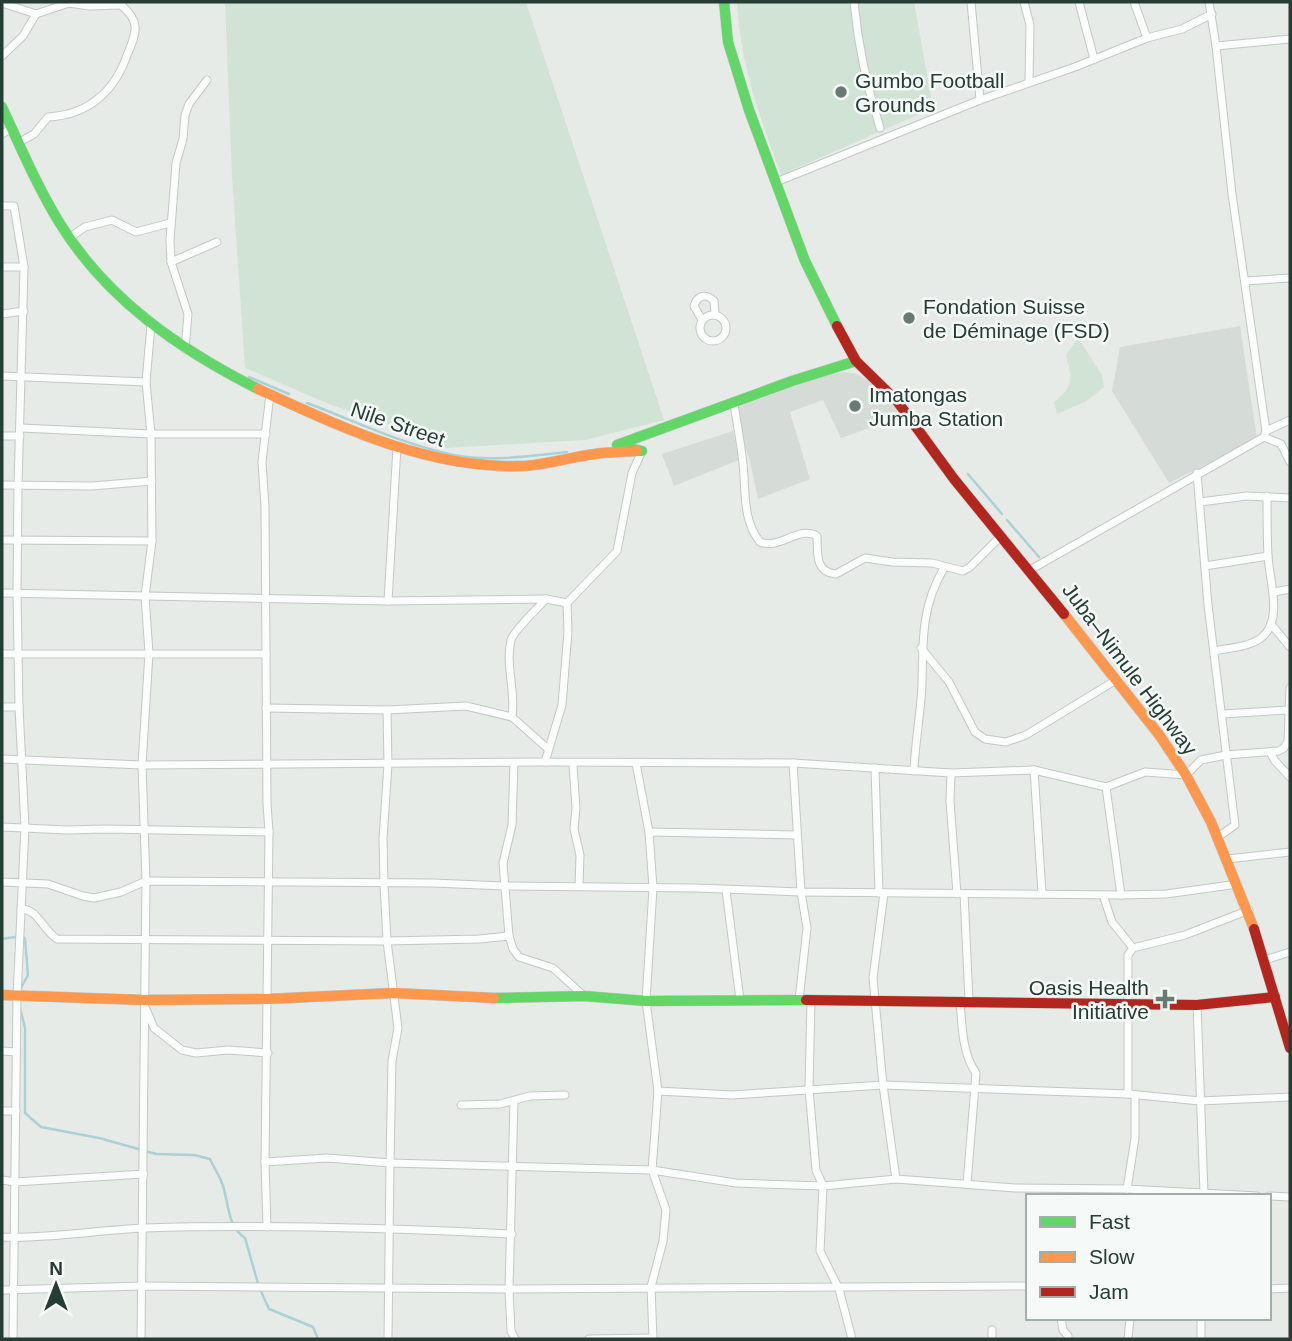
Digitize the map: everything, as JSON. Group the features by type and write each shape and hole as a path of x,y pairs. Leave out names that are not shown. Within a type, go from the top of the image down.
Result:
{"main road":[{"name":"Juba–Nimule Highway","path":"724,2 728,42 737,72 805,261 856,361 897,401 922,438 1160,736 1186,775 1218,837 1249,910 1290,1048"},
{"name":"Nile Street","path":"2,107 38,184 69,238 107,285 151,325 226,374 397,447 442,460 502,466 536,465 595,454 642,451"},
{"path":"642,451 617,445 856,361"},
{"path":"2,995 144,1003 393,993 519,999 584,996 646,1001 876,999 1197,1005 1275,997"}],"street":[{"path":"2,3 36,14 69,2 89,6 122,3 134,18 135,36 125,64 109,91 82,107 60,116 48,117 34,134 18,143"},
{"path":"854,2 857,35 880,128"},
{"path":"971,2 980,100"},
{"path":"1024,2 1030,25 1029,82"},
{"path":"1079,2 1094,59"},
{"path":"1134,2 1147,38"},
{"path":"1209,2 1265,434"},
{"path":"2,56 23,36 36,14"},
{"path":"776,182 980,100 1147,38 1182,29 1212,15"},
{"path":"1216,46 1290,39"},
{"path":"185,349 187,314 170,261 170,223 176,163 183,139 185,115 189,104 207,79"},
{"path":"2,135 12,128"},
{"path":"2,206 14,206 24,267 17,593 24,827 17,996 13,1339"},
{"path":"69,238 85,227 111,220 136,232 170,223"},
{"path":"170,261 216,242"},
{"path":"2,267 24,267"},
{"path":"1245,281 1290,278"},
{"path":"702,320 715,315 723,320 726,327 724,335 718,340 709,341 702,336 702,320 695,306 696,301 706,296 714,301 715,315"},
{"path":"2,314 24,311"},
{"path":"141,1339 146,881 142,765 149,653 145,596 152,541 151,434 146,382 151,325"},
{"path":"2,376 146,382"},
{"path":"267,1227 266,940 269,832 262,462 270,394"},
{"path":"734,404 748,518 752,532 766,545 804,533 814,533 817,536 816,556 831,574 836,574 865,558 892,562 923,562 964,571 1001,536"},
{"path":"1030,570 1290,420"},
{"path":"2,436 20,432 265,434"},
{"path":"1265,434 1281,444 1290,462"},
{"path":"388,601 397,447"},
{"path":"545,762 562,705 568,631 567,603 617,551 632,473 642,451"},
{"path":"1197,473 1214,651 1235,825 1218,837"},
{"path":"2,485 92,485 152,481"},
{"path":"1200,502 1268,496 1290,498"},
{"path":"1214,651 1256,641 1263,637 1271,624 1274,592 1268,556 1268,496"},
{"path":"2,540 152,541"},
{"path":"1205,566 1268,556"},
{"path":"914,771 922,685 921,648 927,606 944,568"},
{"path":"1274,592 1290,589"},
{"path":"2,593 266,600 546,599 567,603"},
{"path":"512,717 514,704 510,673 511,638 546,599"},
{"path":"1271,624 1290,647"},
{"path":"1281,635 1290,634"},
{"path":"921,648 949,682 975,732 985,739 1006,742 1026,735 1116,680"},
{"path":"2,654 266,654"},
{"path":"2,759 142,765 793,763 951,773 1034,770 1106,788 1145,772 1186,775 1201,760 1287,748 1290,688"},
{"path":"265,708 387,710 466,706 512,717 548,750"},
{"path":"2,707 19,707"},
{"path":"387,710 384,884 387,942 393,993 398,1011 392,1062 388,1339"},
{"path":"1222,714 1288,710"},
{"path":"1270,752 1290,777"},
{"path":"514,763 512,825 503,863 509,936 519,957 553,968 584,996"},
{"path":"589,1339 652,1338 651,1287 663,1241 666,1210 652,1170 658,1091 646,1001 653,888 649,832 636,763"},
{"path":"793,763 801,892 807,928 799,1000"},
{"path":"573,765 576,808 574,829 580,855 579,886"},
{"path":"875,768 881,893 873,978 883,1085 896,1179"},
{"path":"1034,770 1042,893"},
{"path":"951,773 950,801 960,894 965,1045 971,1067 976,1073 967,1184"},
{"path":"1106,788 1121,895"},
{"path":"2,827 269,832"},
{"path":"649,832 797,835"},
{"path":"1228,859 1290,852"},
{"path":"2,882 48,884 94,898 121,892 146,881 268,884 433,883 801,892 1103,895 1166,894 1238,884"},
{"path":"726,890 740,1000"},
{"path":"1103,895 1112,922 1133,948"},
{"path":"21,909 29,909 36,914 42,927 57,939 387,942 509,936"},
{"path":"1127,1189 1135,1138 1128,955 1133,948 1185,935 1249,910"},
{"path":"1265,960 1290,953"},
{"path":"811,1000 809,1089 816,1170 822,1186 820,1251 839,1289 852,1339"},
{"path":"144,1003 154,1028 182,1050 196,1053 228,1050 267,1053"},
{"path":"1197,1005 1204,1193"},
{"path":"2,1051 16,1052"},
{"path":"658,1091 732,1095 883,1085 1132,1095 1200,1101 1290,1097"},
{"path":"461,1105 500,1104 530,1096 565,1095"},
{"path":"514,1101 509,1289 511,1331 515,1339"},
{"path":"2,1111 16,1111"},
{"path":"265,1162 327,1158 512,1168 652,1170 736,1183 822,1186 896,1179 1062,1193 1127,1189 1222,1194"},
{"path":"2,1180 15,1182 144,1174"},
{"path":"1271,1196 1290,1197"},
{"path":"2,1237 143,1228 267,1227 390,1227 512,1234"},
{"path":"2,1290 14,1292 142,1286 509,1289 1026,1286"},
{"path":"1271,1289 1290,1288"},
{"path":"1061,1320 1063,1330 1068,1336"},
{"path":"1128,1339 1130,1320"},
{"path":"1201,1320 1201,1339"}],"shaded area":[{"path":"1240,326 1257,439 1169,483 1112,391 1120,347"},
{"path":"843,372 857,374 874,383 895,405 903,419 841,438 823,400 790,412 810,479 758,499 750,461 732,409 816,378"},
{"path":"733,431 739,460 674,486 662,454"}],"green space":[{"path":"225,2 526,2 664,420 585,440 446,448 383,422 331,405 245,368 232,176"},
{"name":"Gumbo Football Grounds","path":"737,2 914,2 933,108 781,175 747,69"},
{"path":"1078,338 1102,375 1104,387 1085,402 1057,414 1054,402 1066,391 1070,381 1066,355"}],"waterway":[{"path":"249,377 289,394"},
{"path":"307,403 398,439 454,455 496,458 567,452"},
{"path":"968,474 1002,514"},
{"path":"1007,520 1039,557"},
{"path":"2,939 15,937"},
{"path":"21,988 28,975 23,937"},
{"path":"20,1008 25,1028 25,1113 41,1127 99,1138 156,1154 194,1155 210,1159 222,1182 232,1221 245,1238 259,1287 269,1309 313,1327 318,1339"}],"traffic: fast":[{"path":"724,2 728,42 749,110 805,261 837,326"},
{"path":"2,107 59,222 99,275 146,319 173,339 258,389"},
{"path":"637,451 642,451 617,445 792,381 856,361"},
{"path":"494,998 584,996 646,1001 806,1000"}],"traffic: slow":[{"path":"258,389 385,443 452,461 521,466 595,454 637,451"},
{"path":"1064,614 1160,736 1186,775 1211,822 1254,929"},
{"path":"2,995 144,1000 267,999 393,993 494,998"}],"traffic: jam":[{"path":"837,326 856,361 897,401 954,479 1064,614"},
{"path":"1254,929 1290,1048"},
{"path":"806,1000 1197,1005 1275,997"}],"place":[{"name":"Gumbo Football Grounds","path":"841,92"},
{"name":"Fondation Suisse de Déminage (FSD)","path":"909,318"},
{"name":"Imatongas Jumba Station","path":"855,406"},
{"name":"Oasis Health Initiative","path":"1165,999"}]}
